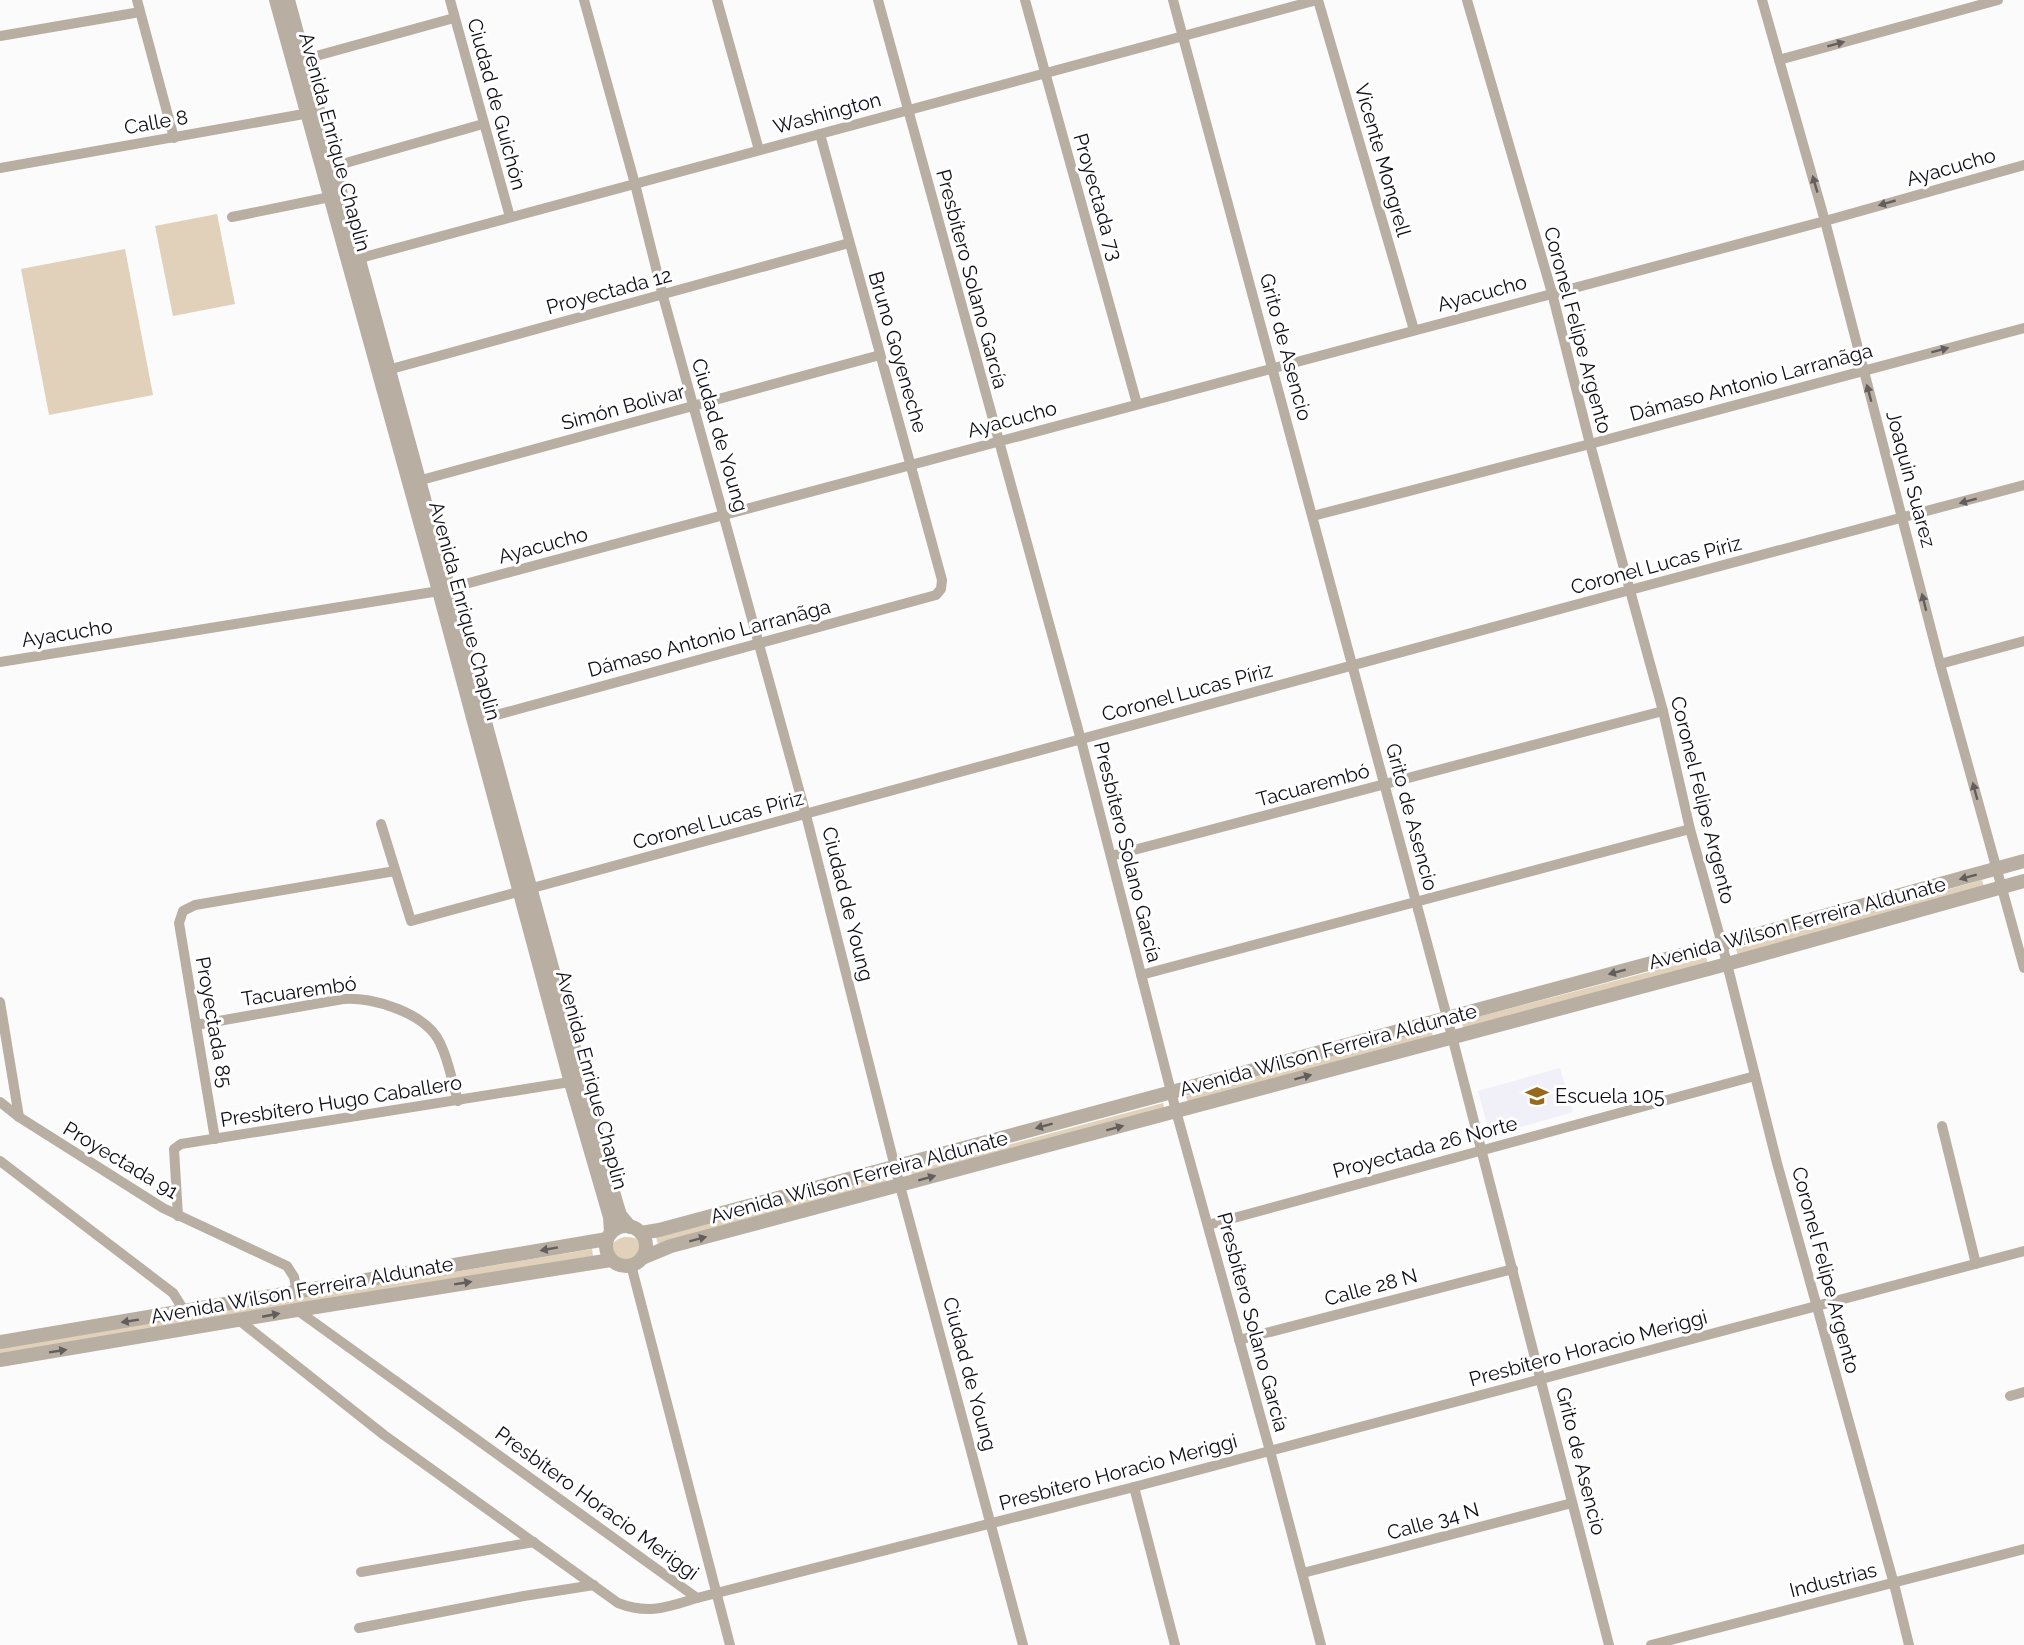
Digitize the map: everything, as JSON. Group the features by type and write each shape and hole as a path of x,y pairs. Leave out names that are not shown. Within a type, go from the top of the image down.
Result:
{"street":[{"path":"137,0 174,138"},
{"name":"Avenida Enrique Chaplin","path":"276,0 298,61 526,891 577,1081 610,1217 609,1236"},
{"name":"Avenida Enrique Chaplin","path":"288,0 298,61"},
{"name":"Ciudad de Guichón","path":"450,0 510,217"},
{"name":"Ciudad de Young","path":"584,0 635,183 693,407 806,814 895,1167 1023,1645"},
{"path":"717,0 759,150"},
{"name":"Presbítero Solano García","path":"878,0 1081,740 1176,1112 1321,1645"},
{"name":"Proyectada 73","path":"1025,0 1137,404"},
{"name":"Grito de Asencio","path":"1173,0 1448,1017 1609,1645"},
{"name":"Washington","path":"353,260 1318,0"},
{"name":"Vicente Mongrell","path":"1318,0 1414,330"},
{"name":"Coronel Felipe Argento","path":"1467,0 1552,293 1590,444 1663,711 1690,829 1755,1076 1909,1645"},
{"name":"Joaquin Suarez","path":"1762,0 1825,220 1940,664 2024,968"},
{"path":"1779,60 1998,0"},
{"path":"0,36 140,12"},
{"path":"298,61 454,18"},
{"name":"Calle 8","path":"0,168 312,112"},
{"path":"328,168 483,124"},
{"name":"Bruno Goyeneche","path":"820,134 942,580"},
{"name":"Ayacucho","path":"0,662 444,589 2024,165"},
{"name":"Avenida Enrique Chaplin","path":"328,168 330,196 353,260"},
{"path":"232,217 330,196"},
{"name":"Proyectada 12","path":"383,371 663,296 849,243"},
{"name":"Dámaso Antonio Larranãga","path":"1313,516 2024,328"},
{"name":"Simón Bolivar","path":"414,482 880,355"},
{"name":"Coronel Lucas Píriz","path":"381,824 411,921 2024,485"},
{"name":"Dámaso Antonio Larranãga","path":"479,719 936,595 941,589 942,580"},
{"path":"1940,664 2024,641"},
{"name":"Tacuarembó","path":"1111,856 1663,711"},
{"path":"1141,975 1690,829"},
{"name":"Avenida Wilson Ferreira Aldunate","path":"636,1230 895,1167 2024,861"},
{"name":"Proyectada 85","path":"215,1139 179,923 183,911 195,905 395,871"},
{"name":"Avenida Wilson Ferreira Aldunate","path":"637,1262 671,1246 1176,1112 2024,881"},
{"name":"Tacuarembó","path":"196,1026 343,999 358,997 371,999 396,1008 434,1033 444,1053 458,1101"},
{"path":"0,1002 19,1117"},
{"name":"Proyectada 26 Norte","path":"1208,1225 1755,1076"},
{"name":"Avenida Enrique Chaplin","path":"577,1081 620,1215 636,1230"},
{"name":"Presbítero Hugo Caballero","path":"178,1216 174,1149 181,1144 577,1081"},
{"name":"Proyectada 91","path":"0,1102 19,1117 178,1216 287,1266 294,1277 297,1292"},
{"path":"1942,1126 1977,1264"},
{"path":"0,1161 173,1293 185,1311"},
{"path":"637,1262 620,1265 611,1260 606,1250 609,1236 620,1227 636,1230 646,1245 637,1262 730,1645"},
{"name":"Avenida Wilson Ferreira Aldunate","path":"0,1342 609,1236"},
{"name":"Presbítero Horacio Meriggi","path":"297,1310 697,1598 1134,1487 2024,1251"},
{"name":"Avenida Wilson Ferreira Aldunate","path":"0,1360 611,1260"},
{"name":"Calle 28 N","path":"1239,1340 1513,1269"},
{"path":"240,1321 384,1435 618,1603 633,1608 657,1610 697,1598"},
{"path":"2010,1396 2024,1392"},
{"path":"1134,1487 1175,1645"},
{"name":"Calle 34 N","path":"1303,1574 1572,1503"},
{"path":"361,1572 534,1542"},
{"name":"Industrias","path":"1651,1645 2024,1549"},
{"path":"359,1628 594,1585"}],"shaded area":[{"path":"217,214 235,304 173,316 155,226"},
{"path":"125,249 153,395 49,415 21,269"},
{"path":"1982,880 1984,887 1738,956 1736,949"},
{"path":"1706,957 1708,964 1463,1028 1462,1021"},
{"path":"1431,1029 1433,1036 1188,1103 1186,1096"},
{"path":"1560,1068 1573,1112 1490,1136 1478,1091"},
{"path":"1163,1103 1165,1110 912,1178 911,1171"},
{"path":"885,1176 887,1184 658,1244 656,1237"},
{"path":"624,1237 635,1238 641,1242 642,1246 636,1256 623,1260 615,1257 610,1251 614,1242"},
{"path":"592,1249 593,1256 0,1355 0,1348"}],"place":[{"name":"Escuela 105","path":"1537,1096"}]}
